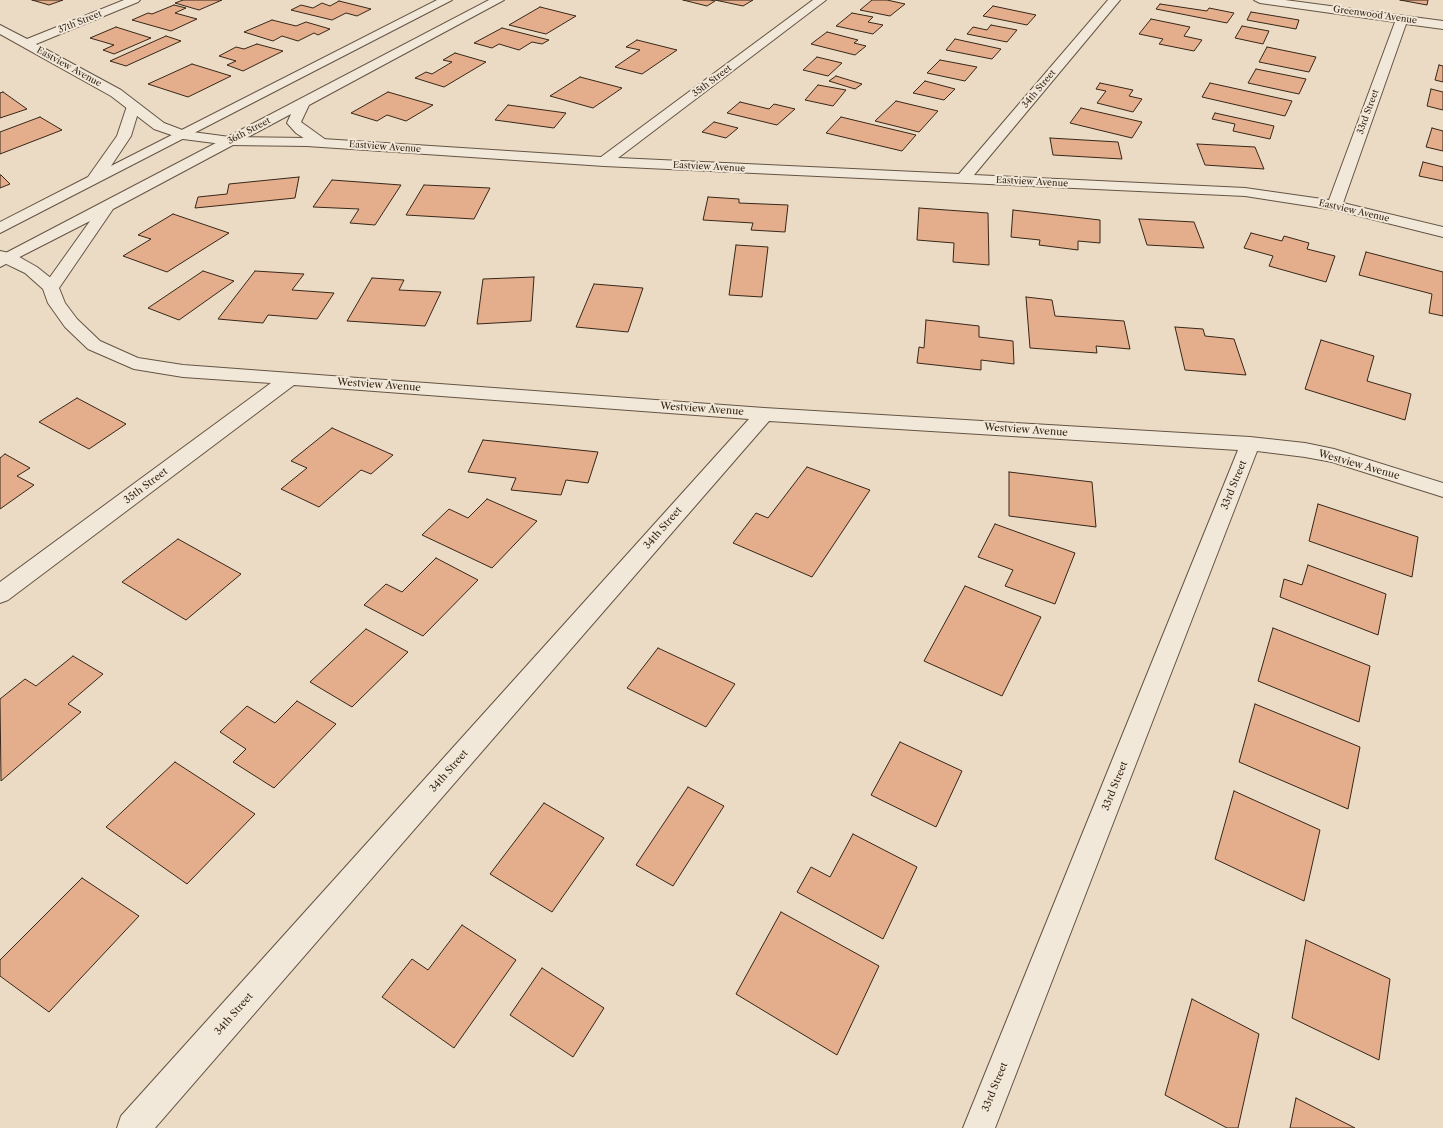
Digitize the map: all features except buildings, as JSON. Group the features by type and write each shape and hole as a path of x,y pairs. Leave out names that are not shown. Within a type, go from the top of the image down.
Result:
{"street":[{"name":"37th Street","path":"26,44 134,0"},
{"path":"0,228 446,0"},
{"name":"36th Street","path":"3,258 107,206 498,0"},
{"name":"35th Street","path":"604,162 820,0"},
{"name":"34th Street","path":"963,178 1114,0"},
{"name":"Greenwood Avenue","path":"1260,0 1443,25"},
{"name":"33rd Street","path":"1335,206 1402,19"},
{"name":"Eastview Avenue","path":"0,29 116,93 159,126 183,135 230,141 321,143 604,162 1245,192 1293,198 1335,206 1443,232"},
{"path":"303,103 294,123 301,130 321,143"},
{"path":"94,181 124,136 133,106"},
{"path":"51,287 92,231 107,206"},
{"name":"Westview Avenue","path":"3,258 31,270 51,287 57,303 71,324 94,345 134,363 183,371 764,414 1250,444 1305,450 1334,456 1443,490"},
{"name":"35th Street","path":"0,594 291,378"},
{"name":"34th Street","path":"133,1128 764,414"},
{"name":"33rd Street","path":"979,1128 1250,444"}]}
